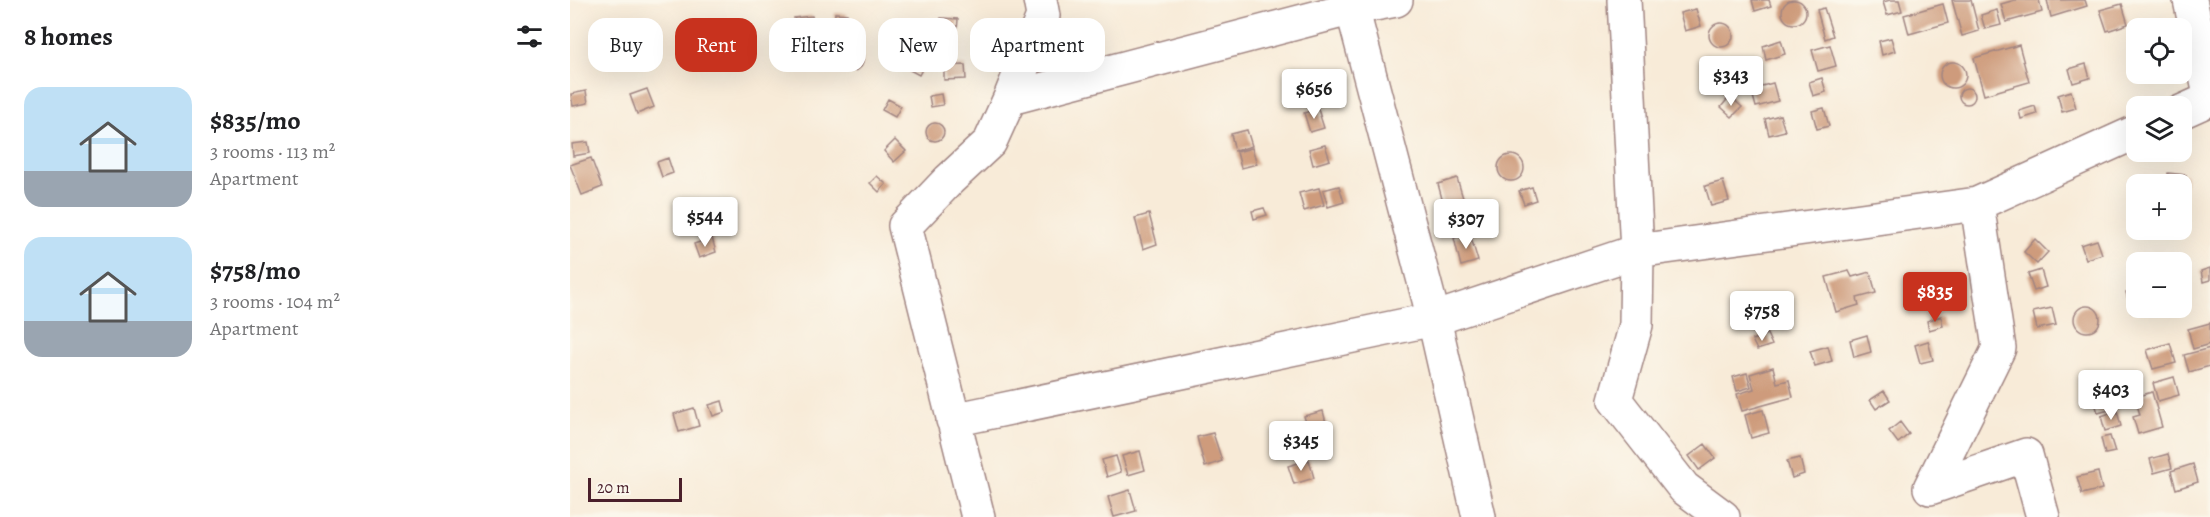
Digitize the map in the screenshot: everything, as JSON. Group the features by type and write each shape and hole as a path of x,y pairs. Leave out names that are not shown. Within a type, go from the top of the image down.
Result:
{"street":[{"path":"978,517 905,226 948,180 990,142 1043,15 1040,0"},
{"path":"1010,98 1352,4 1396,0"},
{"path":"1624,0 1637,251 1636,325 1615,400 1684,488 1723,517"},
{"path":"2190,0 2210,97 2192,106"},
{"path":"1352,4 1434,318 1479,517"},
{"path":"953,420 1434,318 1637,251 1977,204 2126,137"},
{"path":"1977,204 1999,348 1930,488 2026,455 2043,517"}],"building":[{"path":"1752,0 1769,0 1771,6 1755,11"},
{"path":"1794,0 1802,4 1806,12 1802,20 1794,24 1786,20 1782,12 1786,4"},
{"path":"1899,0 1902,11 1887,15 1883,2"},
{"path":"1952,0 1971,0 1979,31 1962,36"},
{"path":"2015,0 2039,0 2042,12 2006,22 2001,4"},
{"path":"2047,0 2085,0 2087,6 2051,17"},
{"path":"1943,4 1948,23 1909,34 1904,15"},
{"path":"2122,4 2126,25 2107,31 2100,10"},
{"path":"1824,8 1833,36 1825,39 1817,10"},
{"path":"1696,9 1701,26 1685,31 1680,13"},
{"path":"1997,10 2001,25 1985,29 1981,15"},
{"path":"835,13 847,14 847,18 835,18"},
{"path":"1721,23 1730,26 1733,35 1730,44 1721,47 1712,44 1709,35 1712,26"},
{"path":"1891,38 1895,51 1882,55 1879,41"},
{"path":"1781,40 1785,54 1766,60 1763,46"},
{"path":"1830,45 1836,66 1818,71 1812,50"},
{"path":"2019,45 2029,82 1984,95 1974,58"},
{"path":"1953,62 1962,66 1966,75 1962,84 1953,88 1944,84 1940,75 1944,66"},
{"path":"2086,64 2090,78 2073,83 2069,69"},
{"path":"958,65 965,65 966,79 944,80 944,72 958,72"},
{"path":"1738,67 1743,84 1721,90 1716,72"},
{"path":"1822,78 1826,92 1813,96 1809,82"},
{"path":"1773,83 1778,101 1756,107 1751,89"},
{"path":"1964,88 1970,88 1975,96 1973,102 1964,104 1959,99 1959,93"},
{"path":"647,89 654,107 637,114 630,95"},
{"path":"586,91 588,103 573,106 571,94"},
{"path":"2071,91 2076,108 2062,112 2058,95"},
{"path":"941,94 943,105 931,107 929,96"},
{"path":"1730,96 1742,107 1732,117 1721,107"},
{"path":"888,99 901,106 895,117 882,110"},
{"path":"2035,106 2037,114 2021,119 2019,111"},
{"path":"1824,108 1829,126 1817,129 1812,111"},
{"path":"1318,109 1324,128 1310,132 1304,113"},
{"path":"1780,115 1785,131 1769,135 1765,119"},
{"path":"931,123 939,123 944,128 942,139 931,141 926,136 926,128"},
{"path":"1247,130 1252,146 1235,151 1231,134"},
{"path":"895,140 906,151 894,162 884,151"},
{"path":"588,142 590,153 573,156 572,144"},
{"path":"1325,145 1330,160 1313,165 1309,149"},
{"path":"1252,148 1257,164 1241,168 1237,152"},
{"path":"1511,155 1520,159 1524,168 1520,177 1511,181 1502,177 1498,168 1502,159"},
{"path":"591,158 602,187 582,195 570,165"},
{"path":"668,158 673,173 662,177 657,162"},
{"path":"877,176 886,184 879,192 870,183"},
{"path":"1457,178 1468,215 1448,221 1438,184"},
{"path":"1723,181 1729,201 1711,206 1705,186"},
{"path":"1339,186 1344,202 1328,207 1323,190"},
{"path":"1532,187 1536,200 1524,204 1519,191"},
{"path":"1319,188 1324,205 1304,211 1299,193"},
{"path":"696,203 699,215 687,219 683,207"},
{"path":"1264,208 1267,215 1254,219 1252,211"},
{"path":"1149,214 1157,244 1143,249 1135,218"},
{"path":"1470,234 1478,261 1461,266 1454,238"},
{"path":"712,238 716,252 699,258 694,244"},
{"path":"2035,239 2048,252 2037,264 2024,252"},
{"path":"2097,240 2102,254 2086,259 2081,245"},
{"path":"2210,268 2210,280 2203,282 2201,271"},
{"path":"2041,270 2046,287 2034,291 2028,274"},
{"path":"1849,271 1852,277 1870,272 1876,293 1857,298 1859,305 1836,312 1826,277"},
{"path":"2087,306 2096,310 2100,319 2096,328 2087,332 2078,328 2074,319 2078,310"},
{"path":"2052,308 2056,325 2037,329 2033,312"},
{"path":"1941,316 1943,326 1929,330 1927,321"},
{"path":"2210,323 2210,344 2193,349 2188,329"},
{"path":"1767,334 1772,345 1757,350 1752,340"},
{"path":"1867,335 1871,352 1854,357 1850,340"},
{"path":"1928,341 1933,360 1920,363 1915,345"},
{"path":"2170,343 2176,363 2153,369 2147,350"},
{"path":"1828,346 1832,361 1815,366 1810,351"},
{"path":"2210,348 2210,366 2189,372 2184,355"},
{"path":"1773,367 1777,383 1789,380 1793,397 1742,411 1737,394 1754,389 1750,374"},
{"path":"1747,373 1751,387 1737,391 1733,377"},
{"path":"2174,377 2179,395 2158,401 2153,383"},
{"path":"2112,390 2117,408 2098,413 2093,396"},
{"path":"1884,391 1890,400 1876,409 1870,400"},
{"path":"2152,392 2162,427 2138,434 2133,417 2140,415 2135,397"},
{"path":"722,401 725,412 713,416 709,405"},
{"path":"694,408 699,426 679,432 674,414"},
{"path":"1763,410 1769,433 1751,438 1745,415"},
{"path":"1323,411 1328,431 1310,436 1304,416"},
{"path":"2117,411 2121,426 2105,431 2101,416"},
{"path":"1900,422 1909,434 1898,443 1889,431"},
{"path":"1213,433 1222,461 1205,467 1197,437"},
{"path":"2110,436 2115,452 2105,454 2101,438"},
{"path":"1705,444 1715,458 1699,470 1689,456"},
{"path":"1140,451 1145,470 1128,475 1122,456"},
{"path":"2168,454 2172,468 2154,473 2150,459"},
{"path":"1116,456 1121,472 1107,477 1102,460"},
{"path":"1800,458 1804,474 1792,478 1787,461"},
{"path":"1309,460 1314,478 1294,484 1288,466"},
{"path":"2193,464 2198,482 2176,489 2171,471"},
{"path":"2098,472 2102,489 2082,494 2077,477"},
{"path":"1130,490 1136,511 1114,517 1108,497"}]}
